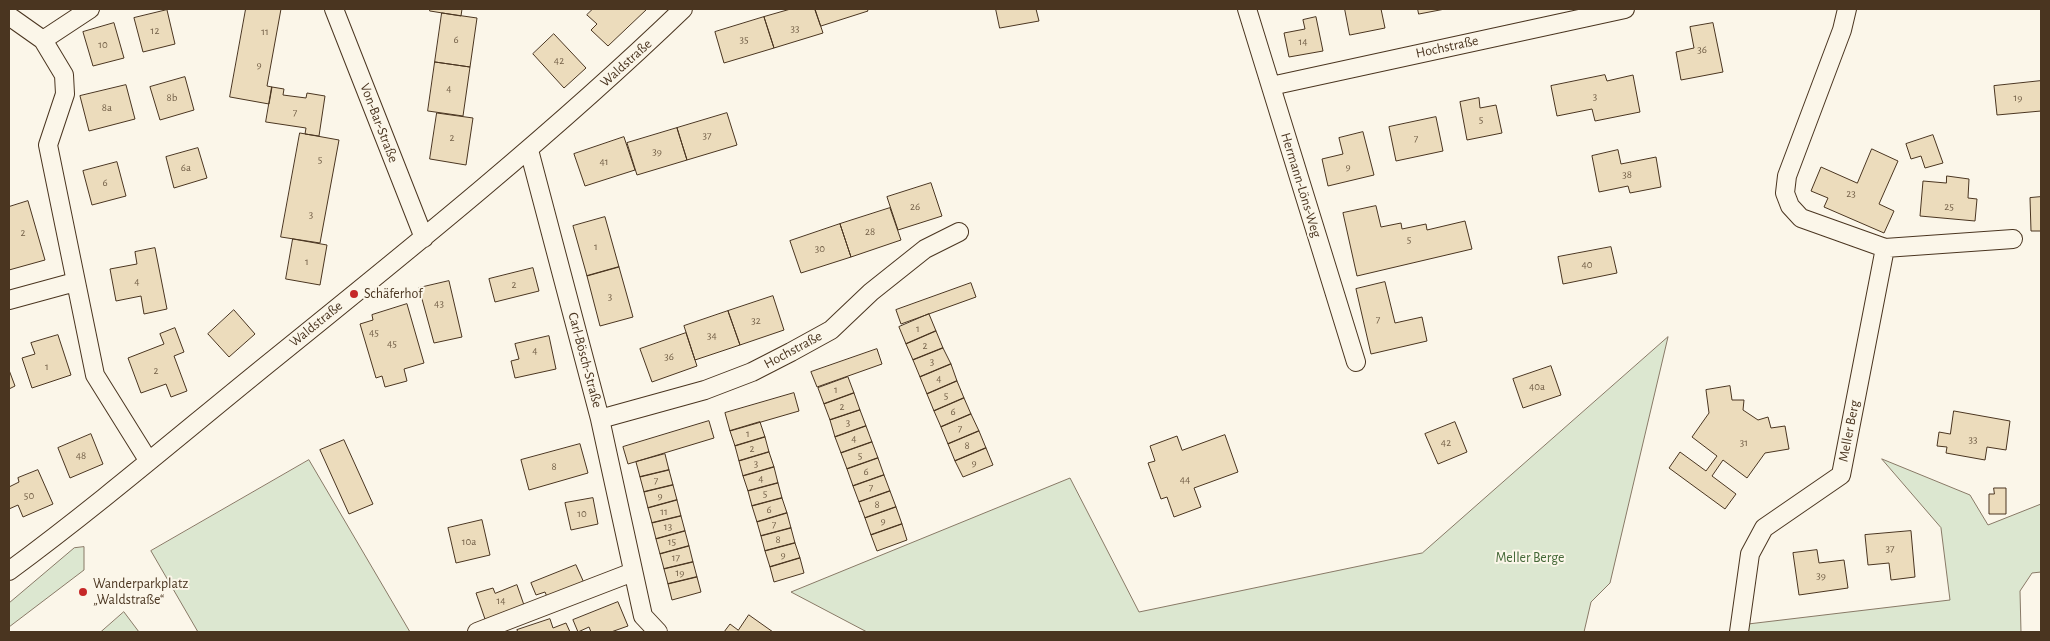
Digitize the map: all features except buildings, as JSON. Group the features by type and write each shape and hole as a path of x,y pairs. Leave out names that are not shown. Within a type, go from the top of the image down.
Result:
{"street":[{"path":"43,40 90,9"},
{"name":"Von-Bar-Straße","path":"334,9 424,238"},
{"name":"Waldstraße","path":"9,571 79,519 148,460 424,238 529,150 683,9"},
{"name":"Hermann-Löns-Weg","path":"1247,9 1356,362"},
{"name":"Hochstraße","path":"1271,86 1625,9"},
{"path":"1847,9 1842,30 1787,176 1785,193 1790,206 1801,218 1885,248 2013,239"},
{"path":"9,16 43,40 64,75 65,94 48,145 95,375 148,460"},
{"name":"Carl-Bösch-Straße","path":"529,150 600,420 643,616 658,632"},
{"name":"Hochstraße","path":"600,420 705,390 752,372 791,352 831,330 871,292 925,249 959,232"},
{"name":"Meller Berg","path":"1739,632 1750,554 1764,528 1841,476 1885,248"},
{"path":"9,300 75,282"},
{"path":"477,632 634,572"}],"green space":[{"name":"Meller Berge","path":"1668,337 1610,583 1591,602 1584,632 867,632 791,592 1070,478 1139,612 1422,553"},
{"path":"1882,459 1970,495 1988,525 2041,504 2041,572 2032,573 2020,591 2021,632 1748,632 1748,624 1950,600 1941,528"},
{"path":"309,460 410,632 198,632 151,551"},
{"path":"84,547 84,570 9,627 9,603 74,548"},
{"path":"124,612 139,632 101,632"}],"place":[{"name":"Schäferhof","path":"354,294"},
{"name":"Wanderparkplatz „Waldstraße“","path":"83,592"}]}
